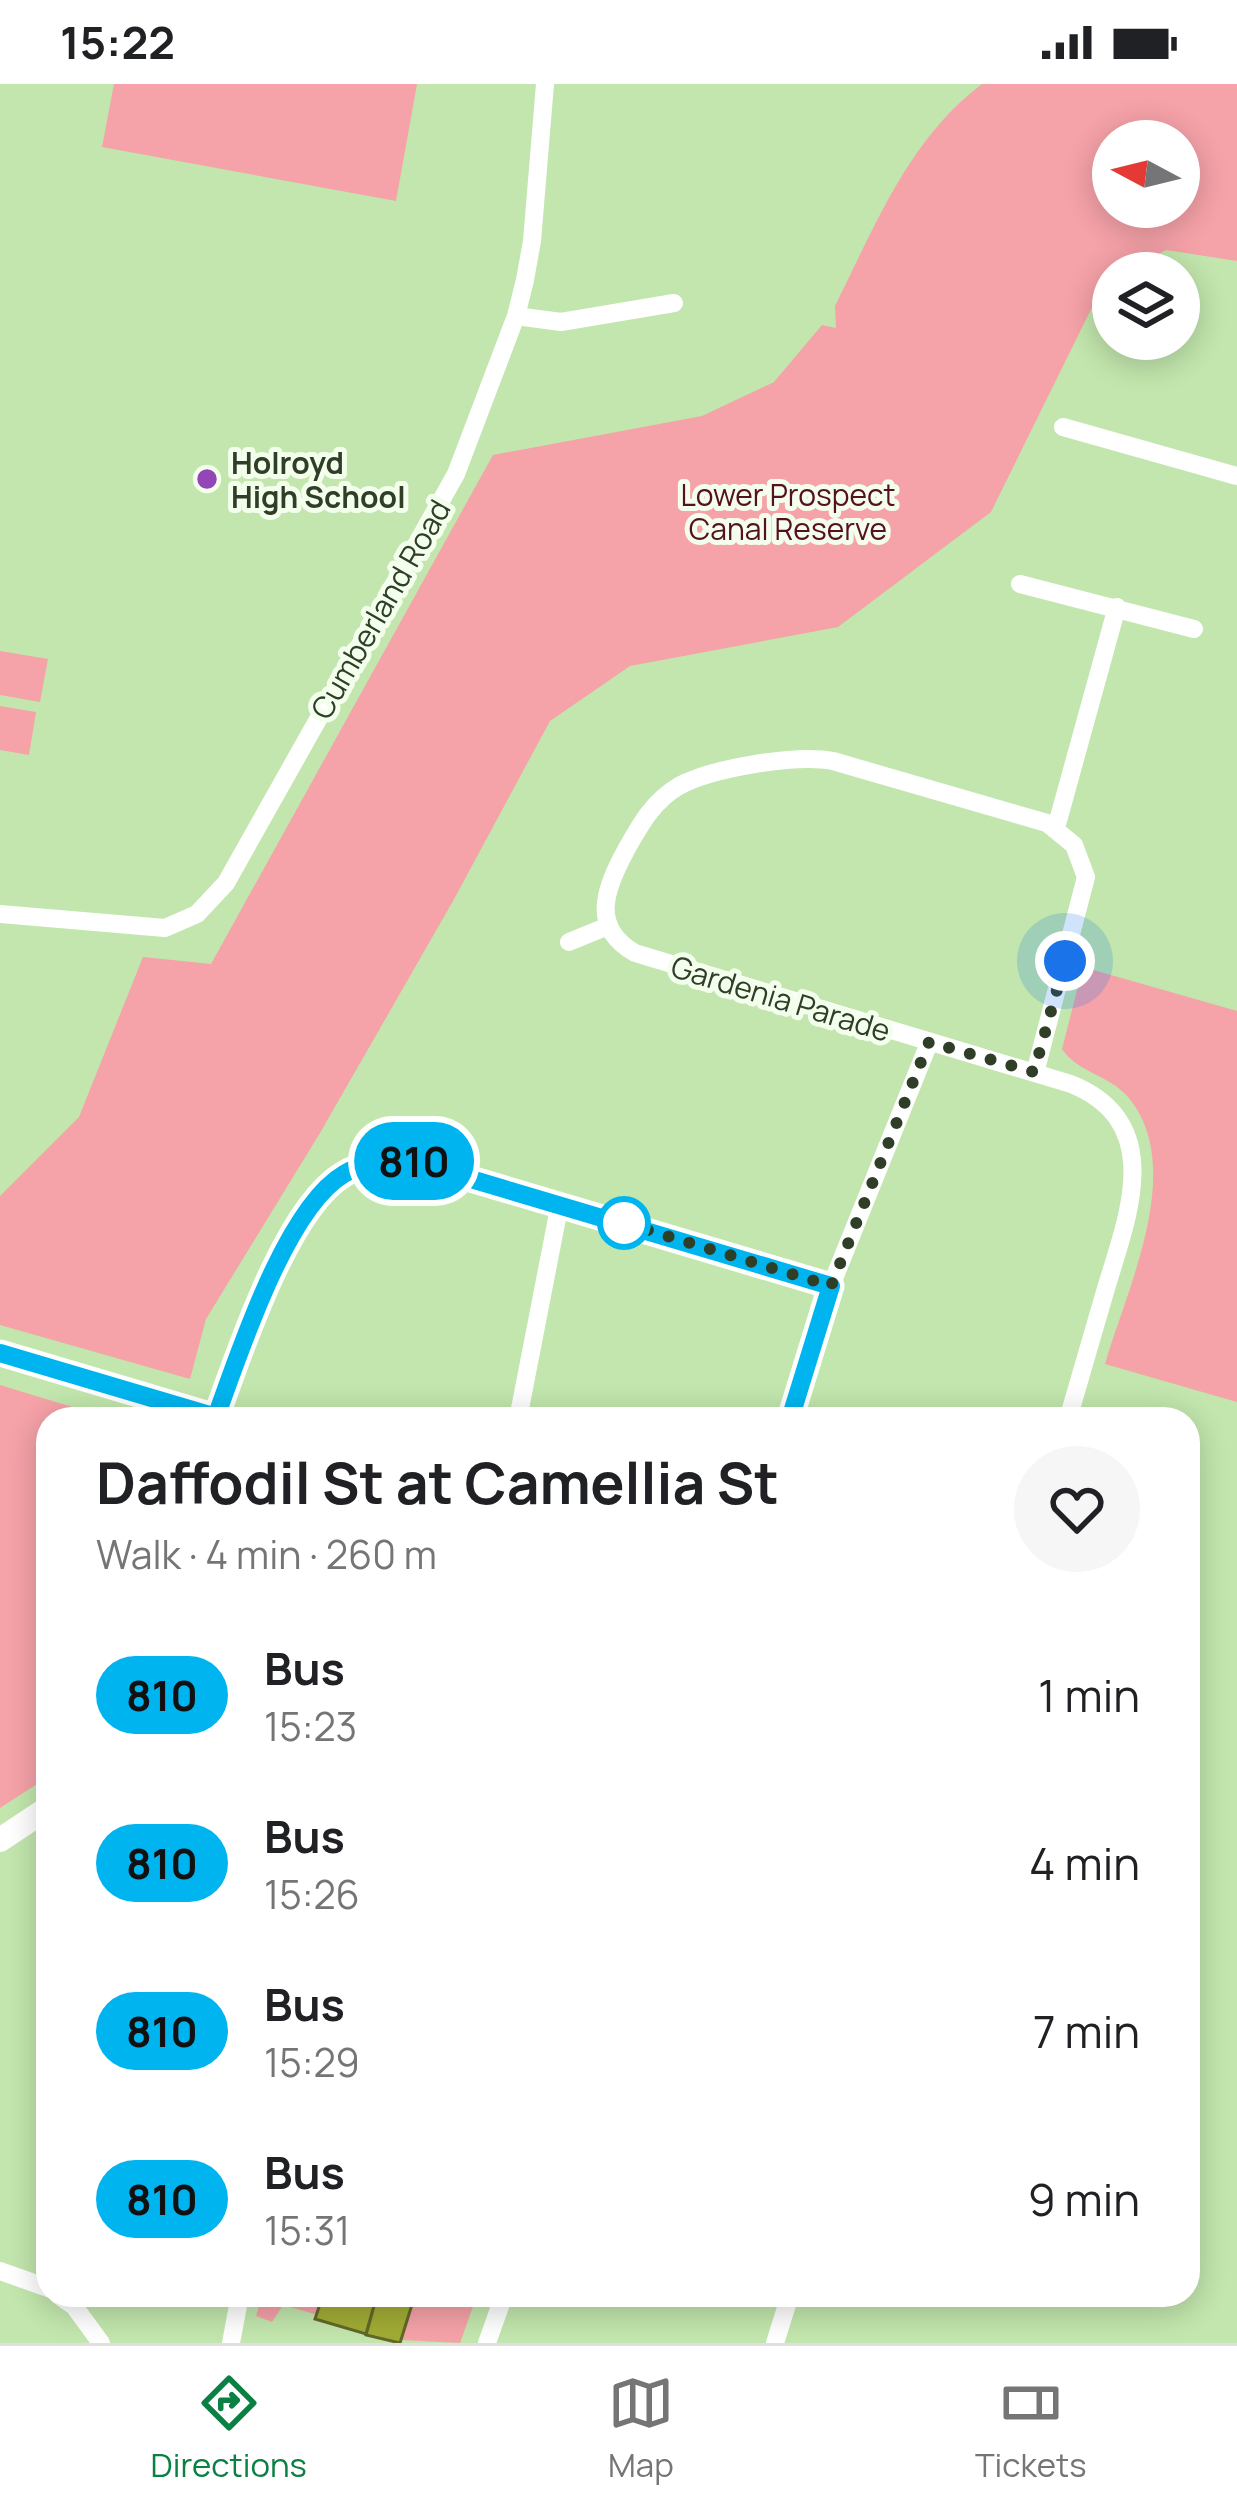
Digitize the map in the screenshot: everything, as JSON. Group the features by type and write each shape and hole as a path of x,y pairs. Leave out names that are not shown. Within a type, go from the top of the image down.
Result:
{"street":[{"name":"Cumberland Road","path":"0,914 159,929 186,921 214,898 451,484 516,316 532,242 545,84"},
{"path":"516,316 561,322 674,302"},
{"path":"1063,427 1237,476"},
{"path":"1020,584 1194,629"},
{"path":"1055,828 1117,607"},
{"path":"569,942 608,926 603,905 607,884 641,823 673,790 708,775 818,758 1055,828 1081,855 1085,887 1034,1072"},
{"name":"Gardenia Parade","path":"608,926 635,953 1034,1072 1082,1088 1103,1103 1120,1125 1133,1162 1134,1196 1072,1407"},
{"path":"794,1407 831,1286 929,1042"},
{"path":"220,1407 266,1285 319,1196 335,1180 375,1162 407,1160 831,1286"},
{"path":"520,1407 560,1203"},
{"path":"0,1353 180,1407"},
{"path":"0,1840 36,1816"},
{"path":"0,2271 36,2284"},
{"path":"75,2307 101,2343"},
{"path":"231,2343 238,2307"},
{"path":"487,2343 500,2307"},
{"path":"775,2343 786,2307"}],"green space":[{"path":"114,84 417,84 396,201 102,147"},
{"name":"Lower Prospect Canal Reserve","path":"982,84 1237,84 1237,261 1200,252 1092,252 1092,307 991,512 838,627 630,666 550,721 320,1133 206,1319 190,1379 0,1325 0,1196 79,1117 143,957 211,964 493,455 702,416 774,382 822,325 836,328 835,306 880,215 934,131"},
{"path":"0,651 48,659 40,702 0,695"},
{"path":"0,706 36,712 29,755 0,750"},
{"path":"1083,967 1237,1011 1237,1402 1105,1364 1147,1228 1152,1158 1145,1125 1128,1097 1062,1049"},
{"path":"0,1385 72,1407 36,1407 36,1785 0,1808"},
{"path":"259,2307 282,2307 272,2322 256,2316"},
{"path":"290,2307 320,2307 318,2315"},
{"path":"412,2307 473,2307 460,2343 402,2340"}],"building":[{"path":"319,2307 374,2307 366,2334 315,2319"},
{"path":"374,2307 411,2307 400,2343 366,2335"}],"bus line":[{"name":"810","path":"219,1407 260,1298 319,1196 352,1170 375,1162 407,1160 831,1286 794,1407"},
{"name":"810","path":"0,1353 182,1407"}],"place":[{"name":"Holroyd High School","path":"207,479"}],"route":[{"path":"624,1223 605,1217 831,1286 929,1042 1034,1072 1065,961"}]}
